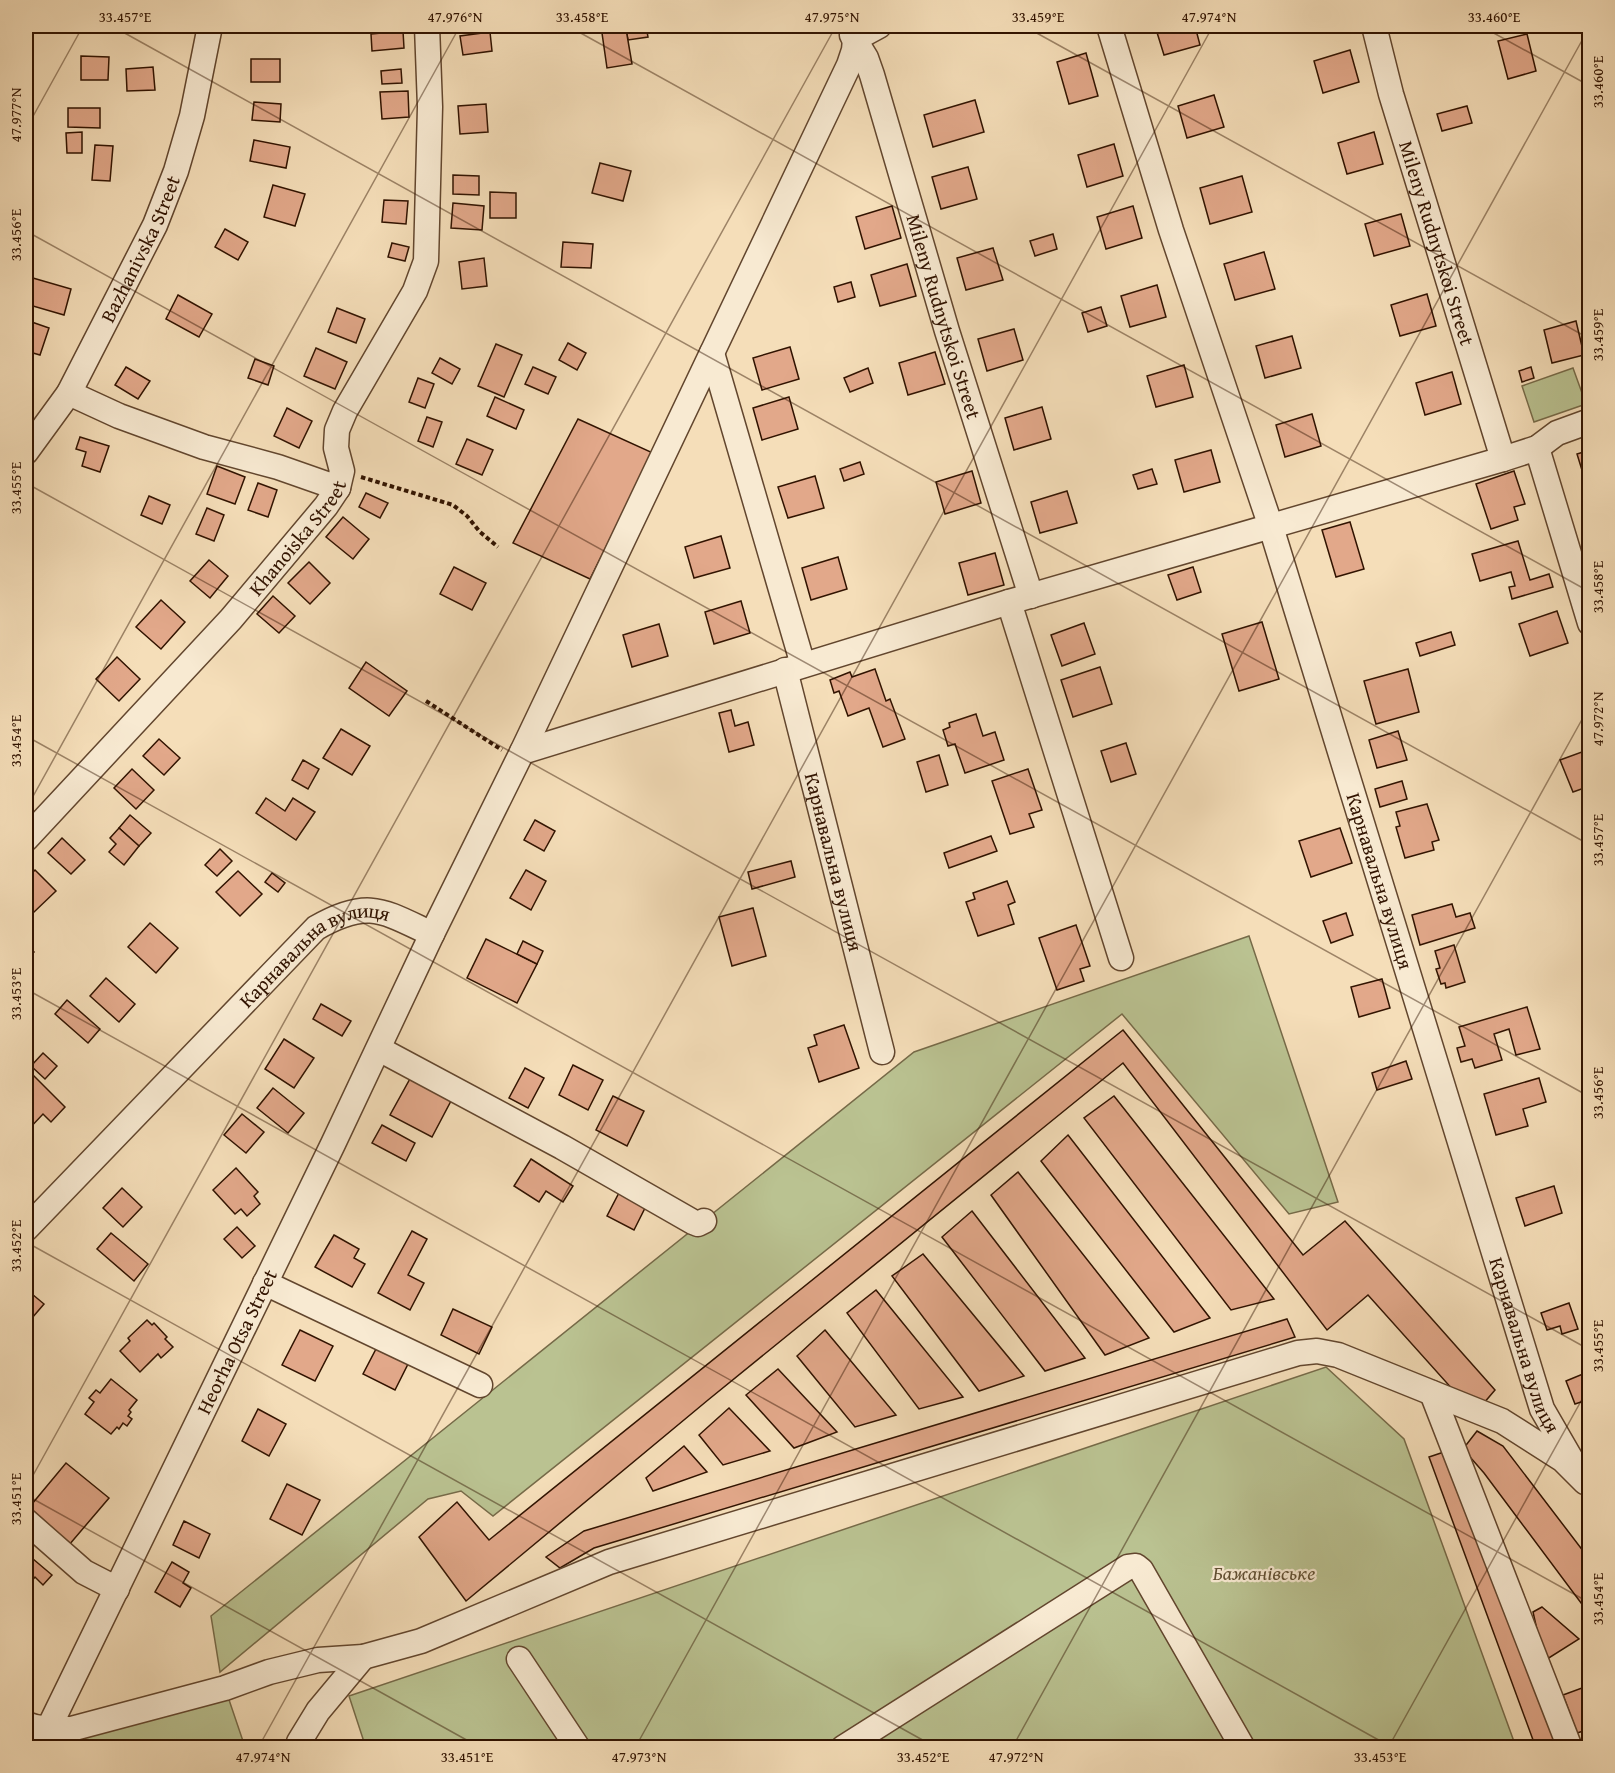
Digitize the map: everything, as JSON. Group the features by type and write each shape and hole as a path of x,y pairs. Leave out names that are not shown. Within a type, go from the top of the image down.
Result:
{"street":[{"name":"Bazhanivska Street","path":"26,452 69,393 155,225 176,171 192,116 210,26"},
{"name":"Khanoiska Street","path":"26,839 231,619 320,513 340,480 336,430 415,291 426,261 430,106 427,26"},
{"path":"432,934 849,65 854,50 850,32 879,26"},
{"path":"1109,26 1171,230 1271,527"},
{"name":"Mileny Rudnytskoi Street","path":"1374,26 1391,94 1503,459"},
{"name":"Mileny Rudnytskoi Street","path":"850,32 866,57 872,75 947,331 1020,599"},
{"path":"712,353 794,668"},
{"path":"69,393 119,416 204,447 278,467 340,480"},
{"path":"519,756 1020,599 1503,459 1537,448 1557,433 1590,421"},
{"path":"1537,448 1590,623"},
{"name":"Карнавальна вулиця","path":"1271,527 1542,1409 1587,1485"},
{"path":"1020,599 1121,958"},
{"name":"Карнавальна вулиця","path":"794,668 882,1052"},
{"name":"Карнавальна вулиця","path":"26,1230 316,928 336,917 358,911 376,910 395,916 432,934"},
{"name":"Heorha Otsa Street","path":"38,1734 117,1589 379,1049 432,934"},
{"path":"379,1049 693,1222 698,1224 704,1221"},
{"path":"265,1283 480,1385"},
{"path":"38,1734 92,1724 225,1688 269,1672 318,1660 363,1656 421,1641 609,1562 1298,1353 1317,1352 1338,1355 1502,1421 1563,1460 1587,1485"},
{"path":"1432,1392 1570,1748"},
{"path":"26,1521 84,1572 117,1589"},
{"path":"843,1748 1128,1567 1136,1566 1141,1570 1243,1748"},
{"path":"298,1748 299,1742 318,1711 363,1656"},
{"path":"519,1659 578,1748"}],"path":[{"path":"340,480 453,505 498,547"},
{"path":"426,701 519,756"}],"green space":[{"path":"1573,368 1586,404 1534,422 1522,386"},
{"path":"1249,936 1338,1202 1289,1214 1122,1014 493,1516 461,1491 428,1499 220,1672 211,1616 914,1052"},
{"name":"Бажанівське","path":"1326,1367 1404,1439 1516,1747 366,1748 349,1696"},
{"path":"225,1688 245,1747 39,1748 48,1729"}],"building":[{"path":"612,26 646,26 648,37 628,40 626,29 612,31"},
{"path":"1155,26 1195,26 1200,45 1164,55"},
{"path":"626,29 632,64 607,68 602,33"},
{"path":"403,31 404,48 372,51 371,34"},
{"path":"490,32 492,51 463,55 460,36"},
{"path":"1527,34 1536,71 1508,79 1498,41"},
{"path":"1350,50 1359,82 1323,93 1314,61"},
{"path":"1086,53 1098,96 1069,104 1057,62"},
{"path":"81,56 109,57 108,80 81,80"},
{"path":"251,59 280,59 280,82 251,82"},
{"path":"153,67 155,90 127,91 126,69"},
{"path":"401,69 402,83 382,84 381,71"},
{"path":"408,91 409,117 382,119 380,92"},
{"path":"1214,95 1224,127 1187,138 1178,106"},
{"path":"975,100 984,132 933,147 924,115"},
{"path":"254,102 281,104 280,122 252,120"},
{"path":"486,104 488,132 460,134 458,106"},
{"path":"1467,106 1472,123 1442,131 1437,114"},
{"path":"68,108 100,108 100,128 68,127"},
{"path":"82,132 82,153 67,153 66,133"},
{"path":"1374,132 1383,164 1347,174 1338,143"},
{"path":"254,140 290,147 286,168 250,161"},
{"path":"1114,144 1123,176 1087,187 1078,155"},
{"path":"95,145 113,146 110,181 92,180"},
{"path":"600,163 631,171 623,201 592,193"},
{"path":"968,167 977,199 941,209 932,177"},
{"path":"453,175 479,176 479,195 453,194"},
{"path":"1242,176 1252,212 1210,224 1200,188"},
{"path":"273,185 305,194 295,226 264,217"},
{"path":"490,192 516,193 516,218 490,218"},
{"path":"384,200 408,201 406,224 382,222"},
{"path":"453,203 484,206 482,230 451,228"},
{"path":"892,206 901,238 865,249 856,217"},
{"path":"1133,206 1142,238 1106,249 1097,217"},
{"path":"1401,214 1410,246 1374,256 1365,224"},
{"path":"225,229 248,242 238,260 215,247"},
{"path":"1053,234 1057,249 1035,256 1030,241"},
{"path":"563,242 593,244 591,268 561,267"},
{"path":"392,243 409,247 405,261 388,257"},
{"path":"993,248 1003,280 966,290 957,258"},
{"path":"1264,252 1275,289 1235,300 1224,264"},
{"path":"484,258 487,286 462,289 459,262"},
{"path":"907,264 916,296 880,306 871,275"},
{"path":"26,276 71,289 64,315 26,304"},
{"path":"851,282 855,297 838,302 834,287"},
{"path":"1157,285 1166,317 1130,327 1121,296"},
{"path":"1427,294 1436,326 1400,336 1391,305"},
{"path":"178,295 212,314 199,337 166,319"},
{"path":"1101,307 1107,326 1088,332 1082,313"},
{"path":"337,308 365,319 356,343 328,332"},
{"path":"26,320 49,328 40,355 26,351"},
{"path":"1576,321 1584,355 1552,363 1544,330"},
{"path":"1014,329 1023,360 987,371 978,339"},
{"path":"1292,336 1301,368 1265,378 1256,346"},
{"path":"568,343 586,353 577,370 559,360"},
{"path":"496,344 522,355 504,397 478,386"},
{"path":"790,347 799,379 762,390 753,358"},
{"path":"316,348 347,362 335,389 304,376"},
{"path":"935,352 945,384 908,395 899,363"},
{"path":"440,358 460,369 452,384 432,373"},
{"path":"255,359 274,366 268,385 248,378"},
{"path":"1184,365 1193,397 1156,407 1147,376"},
{"path":"126,367 150,381 138,399 115,385"},
{"path":"533,367 556,377 548,394 525,384"},
{"path":"1531,367 1534,378 1522,382 1519,371"},
{"path":"868,368 873,383 850,392 844,378"},
{"path":"1452,372 1461,404 1425,415 1416,383"},
{"path":"418,378 434,384 425,408 409,402"},
{"path":"495,397 524,410 516,429 487,416"},
{"path":"789,397 798,429 762,440 753,408"},
{"path":"1042,407 1051,439 1014,450 1005,418"},
{"path":"287,408 312,421 299,448 274,436"},
{"path":"1312,414 1321,446 1285,457 1276,425"},
{"path":"427,417 442,422 433,447 418,441"},
{"path":"578,419 653,453 590,579 513,543"},
{"path":"80,437 109,446 100,472 82,466 86,452 76,449"},
{"path":"467,439 493,450 482,475 456,464"},
{"path":"1211,450 1220,482 1184,492 1175,460"},
{"path":"1590,450 1590,482 1586,483 1577,454"},
{"path":"860,462 864,474 844,481 840,469"},
{"path":"217,466 245,477 235,504 207,494"},
{"path":"1152,469 1157,484 1138,489 1133,475"},
{"path":"972,471 981,503 945,514 936,482"},
{"path":"1514,471 1525,504 1514,507 1518,520 1491,529 1476,484"},
{"path":"815,476 824,508 788,518 778,487"},
{"path":"258,483 277,490 268,517 248,510"},
{"path":"1067,491 1077,523 1040,533 1031,502"},
{"path":"366,493 388,503 380,518 359,507"},
{"path":"149,496 170,505 162,524 141,515"},
{"path":"207,508 224,515 214,541 196,534"},
{"path":"343,517 369,539 353,559 326,537"},
{"path":"1350,522 1364,569 1336,577 1322,530"},
{"path":"721,536 730,568 694,578 685,547"},
{"path":"1518,541 1530,580 1549,574 1553,587 1512,599 1509,587 1515,586 1511,572 1480,581 1472,554"},
{"path":"995,553 1004,585 968,595 959,563"},
{"path":"838,557 847,589 811,600 802,568"},
{"path":"209,560 228,576 210,598 190,581"},
{"path":"309,562 330,583 310,604 288,583"},
{"path":"454,567 486,583 472,610 440,594"},
{"path":"1193,567 1201,592 1177,600 1168,575"},
{"path":"273,596 295,616 279,633 257,614"},
{"path":"161,600 185,622 161,649 136,627"},
{"path":"741,601 750,633 714,644 705,612"},
{"path":"1557,611 1568,643 1530,656 1519,624"},
{"path":"1262,622 1279,679 1239,691 1222,634"},
{"path":"1084,623 1095,654 1062,666 1051,635"},
{"path":"659,624 668,656 632,667 623,635"},
{"path":"1451,632 1455,645 1420,656 1416,643"},
{"path":"117,657 140,679 119,701 96,679"},
{"path":"366,662 407,691 389,716 349,688"},
{"path":"1100,667 1112,704 1073,717 1061,680"},
{"path":"875,669 886,701 890,699 905,739 883,747 869,708 848,716 839,691 834,693 830,680 850,672 852,677"},
{"path":"1408,669 1419,712 1376,724 1364,681"},
{"path":"731,710 735,726 748,722 754,745 729,752 719,713"},
{"path":"976,714 983,736 995,732 1004,760 965,773 955,744 948,746 943,730 950,727 949,723"},
{"path":"341,729 370,746 352,775 323,758"},
{"path":"1398,731 1407,760 1377,768 1369,740"},
{"path":"159,739 180,758 164,775 143,756"},
{"path":"1126,743 1136,774 1111,782 1101,751"},
{"path":"1590,749 1590,786 1573,792 1560,760"},
{"path":"939,755 948,785 926,792 917,762"},
{"path":"303,760 319,769 308,789 292,780"},
{"path":"132,769 154,790 136,809 114,788"},
{"path":"1028,769 1042,810 1029,814 1034,827 1010,834 992,781"},
{"path":"1402,781 1407,799 1380,807 1375,789"},
{"path":"266,798 285,811 293,798 315,812 296,840 256,813"},
{"path":"1427,804 1439,840 1432,842 1434,850 1405,858 1396,827 1400,826 1396,812"},
{"path":"130,815 151,833 139,846 119,828"},
{"path":"535,820 555,831 544,851 524,840"},
{"path":"119,828 139,846 124,865 109,852 116,844 110,838"},
{"path":"1340,828 1352,863 1311,877 1299,841"},
{"path":"991,836 997,851 949,868 944,853"},
{"path":"62,838 85,860 71,874 48,853"},
{"path":"220,849 232,861 217,876 205,865"},
{"path":"791,861 795,877 752,889 748,872"},
{"path":"35,870 56,891 33,913 26,905 26,879"},
{"path":"526,870 546,881 531,910 510,898"},
{"path":"238,871 262,894 240,916 216,892"},
{"path":"272,873 285,883 278,892 265,882"},
{"path":"1007,881 1015,902 1008,905 1014,924 978,936 966,902 975,899 973,893"},
{"path":"1452,904 1456,917 1470,913 1475,928 1420,945 1412,915"},
{"path":"753,908 766,956 732,966 719,917"},
{"path":"1346,913 1353,935 1331,943 1323,921"},
{"path":"150,923 178,948 156,973 128,947"},
{"path":"1076,925 1090,966 1080,969 1084,981 1057,990 1039,938"},
{"path":"486,939 537,964 517,1003 467,978"},
{"path":"523,941 543,951 537,964 517,954"},
{"path":"26,944 34,952 26,960"},
{"path":"1454,945 1465,982 1446,988 1445,983 1441,984 1436,969 1440,968 1435,951"},
{"path":"106,978 135,1004 119,1022 90,996"},
{"path":"1382,979 1390,1008 1359,1017 1351,987"},
{"path":"67,1000 100,1029 88,1043 55,1014"},
{"path":"321,1004 351,1021 342,1036 313,1019"},
{"path":"1527,1007 1540,1049 1516,1055 1509,1029 1494,1034 1502,1060 1475,1068 1472,1059 1461,1062 1457,1048 1465,1046 1459,1027"},
{"path":"844,1025 859,1068 819,1082 808,1048 817,1045 814,1035"},
{"path":"1123,1030 1303,1255 1345,1221 1495,1390 1483,1404 1454,1391 1368,1295 1327,1330 1123,1063 708,1400 466,1601 419,1537 457,1502 489,1540"},
{"path":"284,1039 314,1058 294,1088 265,1069"},
{"path":"43,1053 57,1066 45,1079 31,1066"},
{"path":"1406,1061 1412,1079 1377,1090 1372,1073"},
{"path":"573,1065 603,1080 588,1110 559,1095"},
{"path":"26,1068 65,1107 51,1122 43,1114 27,1131 26,1129"},
{"path":"525,1068 544,1078 528,1108 509,1098"},
{"path":"411,1077 452,1099 432,1137 390,1115"},
{"path":"1539,1078 1546,1102 1523,1109 1528,1126 1496,1135 1484,1094"},
{"path":"273,1088 304,1113 288,1133 257,1108"},
{"path":"613,1096 644,1111 627,1146 596,1130"},
{"path":"1114,1096 1274,1299 1231,1310 1084,1118"},
{"path":"242,1114 264,1132 246,1153 224,1135"},
{"path":"382,1125 415,1143 406,1161 372,1143"},
{"path":"1068,1135 1210,1318 1174,1332 1041,1161"},
{"path":"531,1159 573,1186 563,1202 546,1191 539,1202 514,1186"},
{"path":"236,1168 258,1192 254,1196 260,1204 247,1216 241,1209 235,1214 213,1190"},
{"path":"1018,1172 1149,1338 1105,1355 991,1195"},
{"path":"1554,1186 1562,1213 1525,1226 1516,1198"},
{"path":"622,1187 649,1200 634,1230 607,1216"},
{"path":"122,1188 142,1207 123,1227 103,1208"},
{"path":"972,1211 1085,1358 1045,1371 942,1237"},
{"path":"237,1227 255,1246 242,1258 224,1239"},
{"path":"412,1231 427,1239 408,1275 424,1283 410,1310 378,1293"},
{"path":"111,1233 148,1264 134,1281 97,1249"},
{"path":"334,1235 359,1249 354,1258 365,1264 352,1287 315,1267"},
{"path":"923,1254 1024,1376 979,1391 892,1276"},
{"path":"26,1289 44,1304 26,1325"},
{"path":"876,1290 963,1397 919,1409 847,1313"},
{"path":"1569,1303 1578,1329 1562,1334 1560,1326 1547,1330 1541,1313"},
{"path":"453,1309 492,1327 479,1354 441,1335"},
{"path":"1287,1319 1295,1337 594,1548 560,1568 546,1557 584,1531"},
{"path":"147,1320 152,1325 154,1323 173,1347 161,1358 158,1354 140,1372 120,1351 130,1341 128,1338"},
{"path":"300,1330 333,1346 315,1381 282,1365"},
{"path":"825,1330 896,1415 855,1427 797,1356"},
{"path":"376,1349 408,1364 395,1390 363,1374"},
{"path":"778,1369 837,1432 794,1448 746,1395"},
{"path":"1590,1371 1590,1399 1575,1404 1566,1381"},
{"path":"111,1379 137,1400 129,1410 131,1412 128,1416 132,1419 127,1426 123,1423 111,1434 85,1414 94,1402 89,1398 96,1390 100,1393"},
{"path":"729,1408 770,1451 723,1465 699,1435"},
{"path":"258,1409 286,1424 269,1456 242,1441"},
{"path":"1477,1431 1503,1446 1590,1560 1590,1615 1484,1473 1463,1449"},
{"path":"684,1446 707,1472 653,1491 646,1478"},
{"path":"1447,1451 1560,1748 1536,1748 1429,1457"},
{"path":"66,1463 109,1498 69,1545 27,1510"},
{"path":"287,1484 320,1500 302,1535 270,1519"},
{"path":"184,1521 210,1534 199,1558 173,1545"},
{"path":"26,1553 52,1575 43,1585 35,1577 26,1588"},
{"path":"172,1562 189,1572 183,1583 191,1588 180,1607 155,1592"},
{"path":"1542,1607 1579,1639 1544,1661 1533,1612"},
{"path":"1590,1685 1590,1729 1577,1733 1563,1695"}]}
